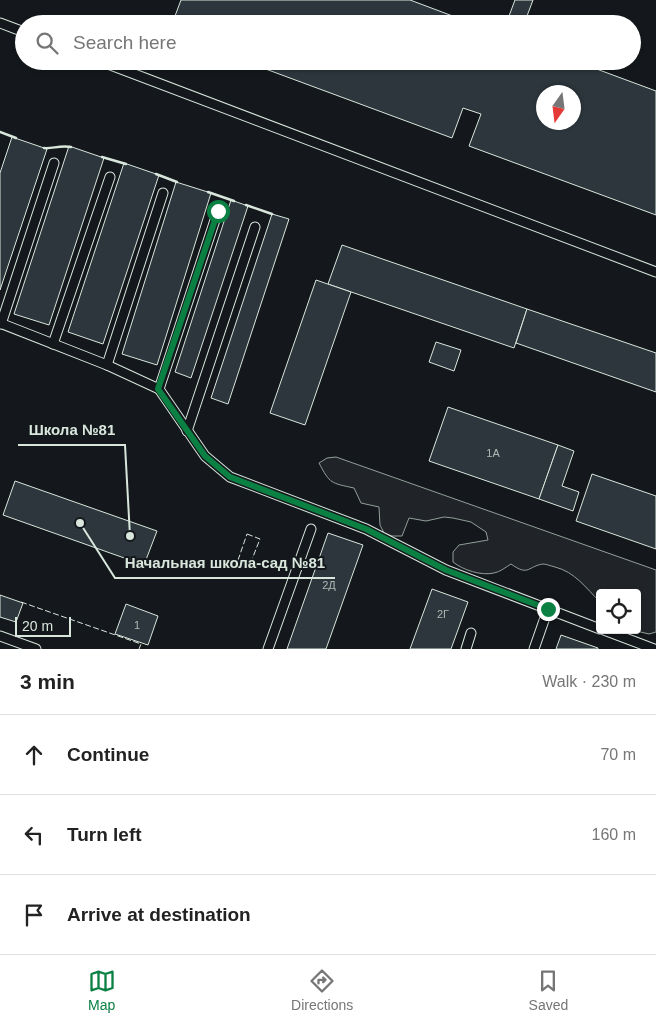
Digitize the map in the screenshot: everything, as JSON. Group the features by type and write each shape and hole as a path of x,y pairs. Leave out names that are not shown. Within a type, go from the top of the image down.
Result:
{"lane":[{"path":"0,23 15,29"},
{"path":"124,70 656,272"},
{"path":"54,163 0,323 106,365 158,389 205,456 230,477 366,529 446,570 596,627"},
{"path":"53,344 110,177"},
{"path":"106,365 163,193"},
{"path":"158,389 218,211"},
{"path":"187,431 255,227"},
{"path":"268,649 311,529"},
{"path":"534,649 548,609"},
{"path":"466,649 471,633"},
{"path":"615,634 654,649"},
{"path":"0,636 36,649"}],"shaded area":[{"path":"336,457 656,570 656,632 649,634 641,632 641,589 596,589 596,598 585,586 562,569 543,564 528,570 521,570 511,564 498,572 489,574 472,572 457,565 453,562 453,552 459,545 488,540 486,532 471,522 444,517 426,521 409,518 402,536 392,536 384,533 380,525 379,507 361,503 354,488 332,482 319,463 327,458"}],"building":[{"path":"181,0 410,0 450,15 175,15"},
{"path":"515,0 533,0 527,15 509,15"},
{"path":"268,70 599,70 656,91 656,215 469,146 481,114 463,108 452,138"},
{"path":"12,137 47,149 0,290 0,173"},
{"path":"69,146 104,158 49,325 14,314"},
{"path":"124,163 159,175 103,344 68,332"},
{"path":"176,182 211,193 157,365 122,354"},
{"path":"231,200 248,206 191,378 175,372"},
{"path":"272,214 289,219 228,404 211,398"},
{"path":"342,245 527,309 514,348 328,284"},
{"path":"316,280 351,292 305,425 270,413"},
{"path":"527,309 656,353 656,392 516,343"},
{"path":"436,342 461,350 454,371 429,362"},
{"path":"448,407 558,445 539,499 429,461"},
{"path":"558,445 574,451 562,486 579,492 573,511 539,499"},
{"path":"592,474 656,496 656,549 576,521"},
{"path":"15,481 157,531 144,565 3,515"},
{"path":"328,533 363,545 326,649 287,649"},
{"path":"432,589 468,602 451,649 410,649"},
{"path":"0,595 23,603 16,622 0,617"},
{"path":"126,604 158,616 148,645 115,634"},
{"path":"561,635 598,648 598,649 556,649"}],"fence":[{"path":"247,534 260,539 249,567 237,563 247,534"},
{"path":"21,602 141,644 139,649"}],"wall":[{"path":"0,132 16,138"},
{"path":"44,148 71,147"},
{"path":"102,157 126,164"},
{"path":"156,174 177,182"},
{"path":"208,192 234,201"},
{"path":"246,205 272,214"}],"place":[{"name":"Начальная школа-сад №81","path":"80,523"},
{"name":"Школа №81","path":"130,536"}],"route":[{"path":"218,211 158,389 205,456 230,477 366,529 446,570 548,609"}]}
